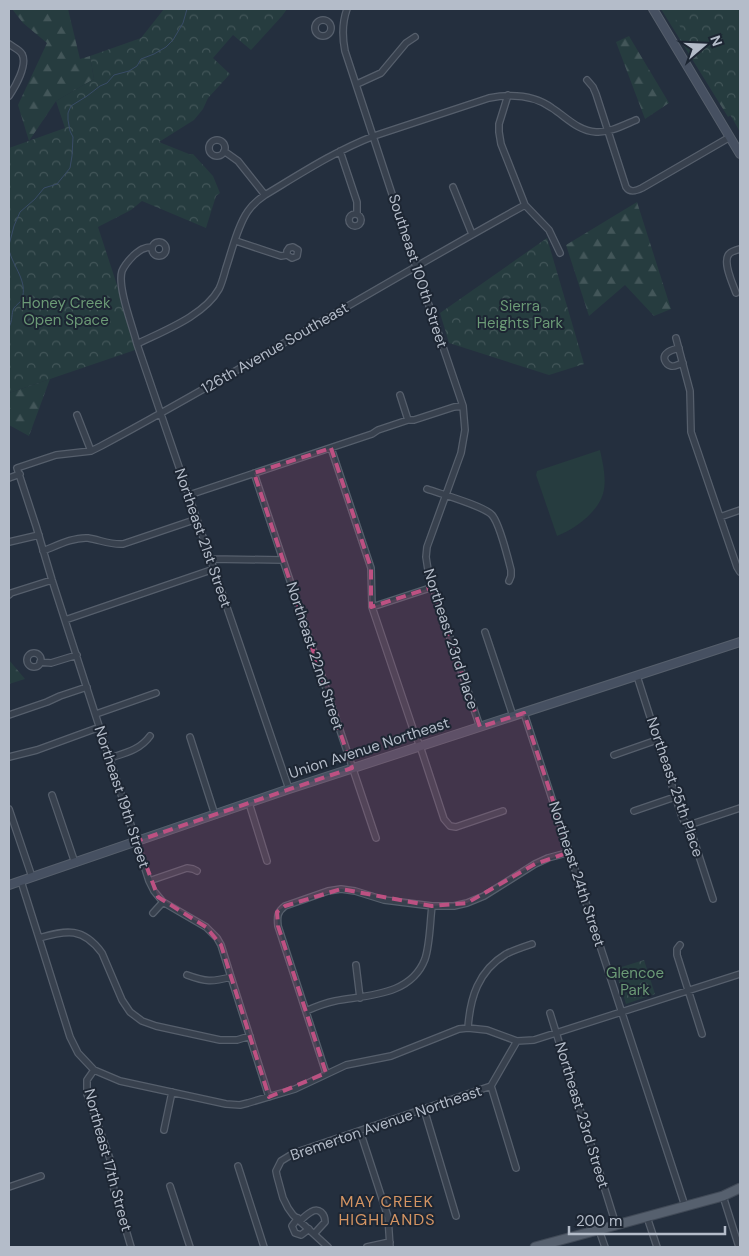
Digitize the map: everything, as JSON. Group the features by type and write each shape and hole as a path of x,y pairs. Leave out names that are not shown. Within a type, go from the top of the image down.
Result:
{"main road":[{"path":"535,1247 723,1196 740,1188"}],"street":[{"path":"331,29 342,30 347,9"},
{"path":"653,9 740,154"},
{"name":"Southeast 100th Street","path":"342,30 345,51 463,406"},
{"path":"357,84 381,73 406,43 415,37"},
{"path":"9,44 20,51 24,60 22,70 9,96"},
{"path":"587,80 596,94 626,186 630,191 637,191 730,137"},
{"path":"508,95 498,132 525,205 549,230 560,253"},
{"path":"138,344 192,316 206,305 219,289 245,216 256,202 264,195 340,151 374,136 489,98 508,95 544,103 570,122 588,131 602,132 636,120"},
{"path":"340,151 357,202 357,214"},
{"path":"224,152 238,161 264,195"},
{"path":"453,187 472,234"},
{"name":"126th Avenue Southeast","path":"18,468 56,455 91,450 161,413 525,205"},
{"path":"236,241 281,256 287,255"},
{"name":"Northeast 21st Street","path":"152,247 140,250 129,260 122,272 121,285 138,344 289,789"},
{"path":"736,293 727,267 727,259 730,253 740,249"},
{"path":"676,338 690,391 691,432 740,572"},
{"path":"679,348 668,352 665,360 670,366 683,363"},
{"path":"400,395 408,420"},
{"path":"189,495 331,448 408,420 463,406"},
{"name":"Northeast 23rd Place","path":"463,406 465,430 461,453 427,547 426,557 433,587 480,727"},
{"path":"77,414 91,450"},
{"path":"331,448 371,568 372,607 444,819 450,826 461,826 502,811"},
{"name":"Northeast 19th Street","path":"18,468 149,881 163,902 206,927 212,932 220,945 269,1097"},
{"name":"Northeast 22nd Street","path":"254,473 376,838"},
{"path":"9,478 20,474"},
{"path":"427,489 482,508 491,514 511,570 512,576 509,581"},
{"path":"720,517 740,510"},
{"path":"43,551 83,538 117,544 128,543 197,519"},
{"path":"9,542 39,535"},
{"path":"210,558 283,560"},
{"path":"65,620 214,570"},
{"path":"9,595 52,580"},
{"path":"372,607 433,587"},
{"path":"485,632 513,716"},
{"name":"Union Avenue Northeast","path":"9,885 352,768 740,642"},
{"path":"40,662 51,663 77,655"},
{"name":"Northeast 25th Place","path":"637,676 675,797 682,817 689,825 713,899"},
{"path":"9,715 87,687"},
{"path":"96,714 156,693"},
{"name":"Northeast 24th Street","path":"524,713 684,1206"},
{"path":"9,757 37,750 100,727"},
{"path":"110,758 137,749 150,736"},
{"path":"190,737 215,815"},
{"path":"614,754 657,740"},
{"path":"52,795 75,863"},
{"path":"634,811 675,797"},
{"path":"249,803 267,861"},
{"path":"689,825 740,808"},
{"path":"9,810 32,877"},
{"path":"326,1073 278,926 278,912 285,906 328,891 341,889 355,891 384,900 432,906 454,906 489,893 535,864 570,852"},
{"path":"149,881 187,868 197,871"},
{"name":"Northeast 17th Street","path":"21,881 73,1046 94,1070 87,1080 87,1094 110,1159 113,1186 131,1247"},
{"path":"153,913 163,902"},
{"path":"306,1011 335,1001 374,996 406,983 417,973 424,960 427,951 432,906"},
{"path":"39,938 64,932 76,933 88,938 102,953 126,1007 135,1017 142,1021 214,1040 229,1041 250,1036"},
{"path":"468,1028 469,1012 474,992 485,973 507,954 532,944"},
{"path":"680,945 677,949 677,955 702,1034"},
{"path":"356,965 360,998"},
{"path":"94,1070 120,1081 232,1105 248,1103 295,1089 346,1065 391,1056 450,1032 468,1028 487,1030 517,1041 534,1040 740,974"},
{"path":"187,975 204,981 231,977"},
{"name":"Northeast 23rd Street","path":"550,1013 616,1225"},
{"path":"516,1168 491,1086 517,1041"},
{"name":"Bremerton Avenue Northeast","path":"299,1220 288,1208 277,1176 276,1171 281,1161 294,1153 491,1086"},
{"path":"164,1130 172,1092"},
{"path":"424,1109 456,1216"},
{"path":"360,1131 388,1217 390,1245 367,1247"},
{"path":"238,1166 264,1247"},
{"path":"9,1187 41,1176"},
{"path":"170,1186 190,1247"},
{"path":"723,1196 739,1247"},
{"path":"318,1210 325,1217 325,1222 311,1231 301,1234 295,1233 292,1226 312,1211 318,1210"},
{"path":"647,1216 657,1247"},
{"path":"299,1220 328,1247"},
{"path":"600,1230 605,1247"}],"highlighted area":[{"path":"331,448 371,568 371,607 433,587 480,727 524,713 570,852 535,864 467,903 432,906 341,889 285,906 277,912 278,926 326,1073 269,1097 221,945 206,927 158,897 137,841 352,768 254,473"}],"green space":[{"path":"12,9 68,9 80,59 90,56 94,79 56,101 29,141 18,105 47,43 23,23"},
{"name":"Honey Creek Open Space","path":"164,9 287,9 251,50 233,35 213,58 230,74 208,98 203,109 194,120 159,142 193,154 213,176 220,193 216,196 206,228 142,201 131,210 98,227 138,349 9,393 9,148 65,128 56,101 94,79 90,56 141,38"},
{"path":"661,9 740,9 739,109 728,117"},
{"path":"670,9 740,9 740,132"},
{"path":"629,36 669,103 645,119 616,42"},
{"path":"637,202 671,309 654,316 625,285 589,316 566,245"},
{"name":"Sierra Heights Park","path":"547,238 584,364 549,375 449,343 440,313"},
{"path":"50,379 29,436 9,425 9,393"},
{"path":"600,450 605,483 600,501 584,520 557,536 536,475 537,471"},
{"path":"9,660 25,679 9,684"},
{"name":"Glencoe Park","path":"644,960 655,994 626,1004 615,969"}],"waterway":[{"path":"9,245 20,212 44,188 57,184 70,168 73,137 70,131 68,113 71,106 107,83 114,75 129,71 137,66 141,59 166,47 173,40 183,23 187,9"},
{"path":"9,250 23,286 22,299 13,310 9,327"}],"district":[{"name":"MAY CREEK HIGHLANDS","path":"387,1210"}]}
